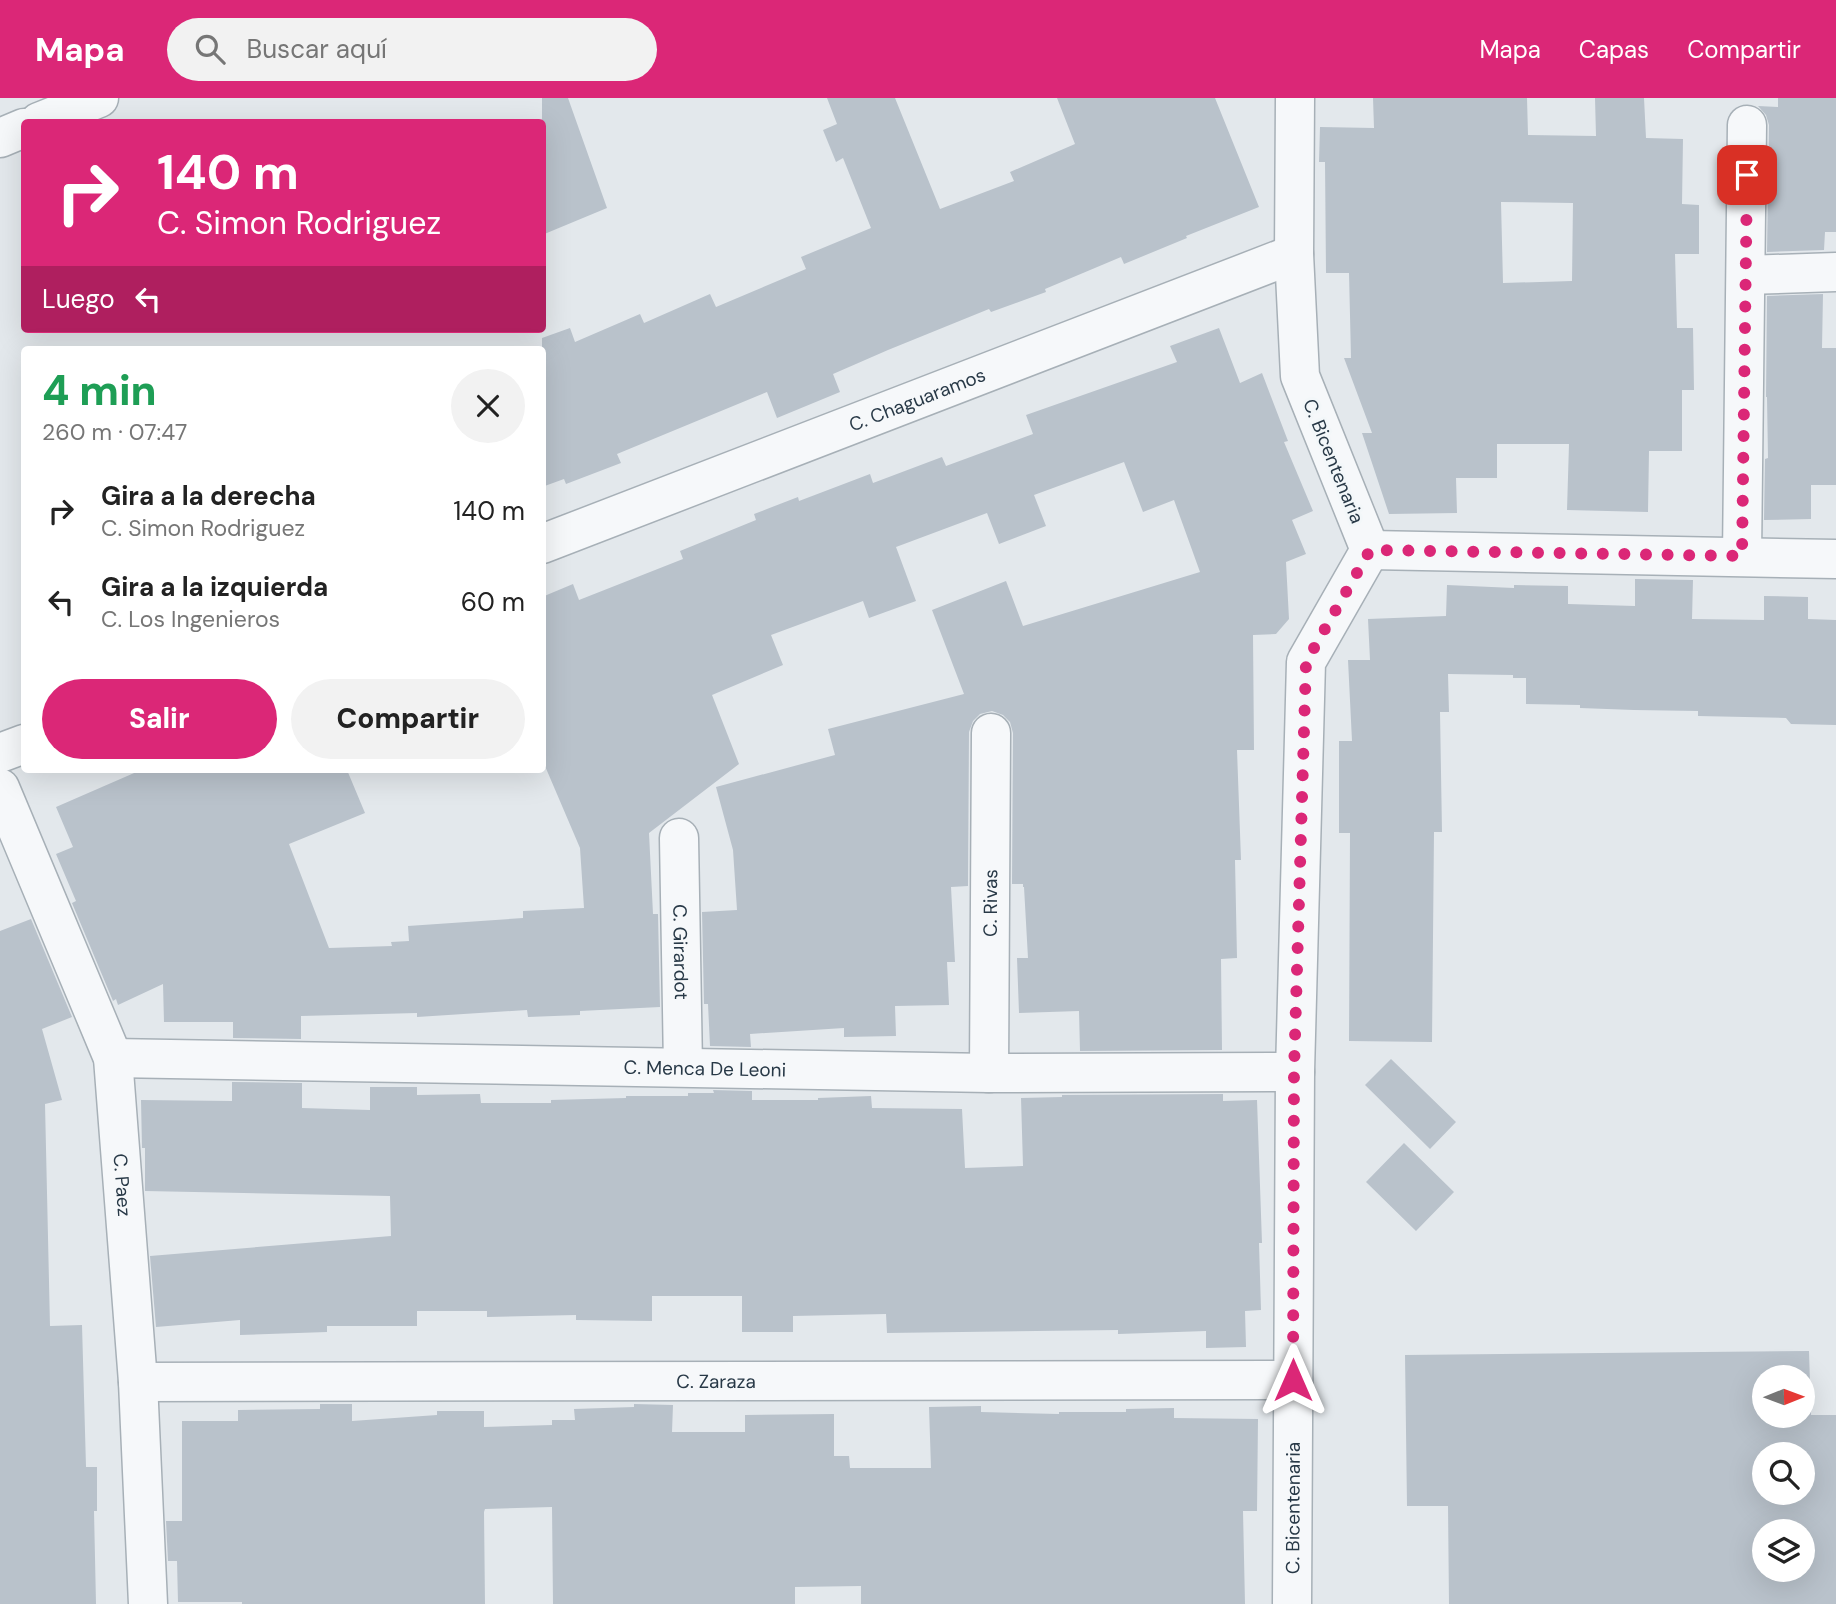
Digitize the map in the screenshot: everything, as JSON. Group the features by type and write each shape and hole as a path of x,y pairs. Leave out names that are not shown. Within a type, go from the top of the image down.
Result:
{"street":[{"path":"46,119 99,98"},
{"name":"C. Bicentenaria","path":"1293,1604 1294,1072 1306,662 1370,550 1300,376 1294,254 1295,98"},
{"path":"1742,556 1747,125"},
{"path":"0,138 21,129"},
{"name":"C. Chaguaramos","path":"546,542 1294,254"},
{"path":"1746,275 1836,272"},
{"path":"1370,550 1836,559"},
{"name":"C. Rivas","path":"989,1073 991,733"},
{"path":"0,753 21,745"},
{"name":"C. Paez","path":"0,788 113,1058 138,1382 148,1604"},
{"name":"C. Girardot","path":"679,838 683,1067"},
{"name":"C. Menca De Leoni","path":"113,1058 989,1073 1294,1072"},
{"name":"C. Zaraza","path":"138,1382 1293,1380"}],"building":[{"path":"542,98 568,98 607,208 546,233 546,119 542,119"},
{"path":"827,98 895,98 940,209 1014,181 1010,172 1075,144 1057,98 1215,98 1259,207 1124,264 1121,257 1045,289 1046,292 991,312 989,309 833,374 840,392 777,418 767,392 617,454 621,463 566,484 564,479 546,486 546,346 542,346 542,338 570,328 575,342 640,314 644,323 710,294 716,307 806,269 801,257 871,228 843,158 836,162 823,130 837,124"},
{"path":"1373,98 1527,98 1528,135 1596,136 1595,98 1644,98 1646,138 1683,139 1682,204 1699,205 1699,254 1675,254 1677,328 1693,328 1694,390 1682,390 1682,451 1649,451 1648,512 1567,510 1569,444 1497,444 1497,478 1456,478 1457,513 1389,514 1362,433 1372,433 1344,358 1351,358 1349,273 1326,273 1325,162 1319,162 1320,127 1374,128","holes":["1501,202 1573,203 1572,281 1503,283"]},
{"path":"1778,98 1836,98 1836,232 1825,232 1824,250 1767,252 1769,125 1766,115 1758,106 1778,107"},
{"path":"1823,294 1822,348 1836,348 1836,485 1811,485 1811,519 1764,520 1765,459 1768,458 1767,296"},
{"path":"1219,328 1240,383 1262,373 1288,441 1284,442 1313,511 1292,520 1306,554 1286,562 1289,619 1276,634 1253,635 1254,750 1237,750 1241,860 1235,860 1237,958 1221,959 1222,1050 1080,1051 1079,1011 1019,1013 1017,958 1028,958 1024,887 1023,884 1012,884 1013,733 1010,722 1003,715 992,711 980,714 973,721 969,732 968,886 951,887 955,962 947,962 949,1005 895,1006 896,1036 844,1037 844,1028 750,1034 751,1047 710,1046 708,1004 704,1004 702,912 737,910 733,850 716,787 835,755 828,729 964,694 932,610 1006,581 1023,626 1200,572 1174,500 1143,512 1124,462 1034,495 1046,526 999,544 987,513 896,547 916,601 869,618 863,601 771,635 783,665 712,695 739,764 649,833 653,914 658,914 660,1007 528,1017 527,1010 417,1017 417,1013 301,1016 301,1039 233,1038 233,1022 164,1022 163,984 118,1005 116,999 113,1001 72,903 76,901 56,854 73,847 56,807 134,773 348,773 365,813 289,844 329,948 392,946 391,942 409,941 408,926 523,918 523,911 584,908 580,848 546,768 546,595 573,584 579,600 683,559 680,551 756,520 754,514 798,497 799,501 870,474 873,483 942,457 946,466 1033,434 1026,415 1177,362 1170,346"},
{"path":"1635,579 1693,580 1692,619 1764,620 1764,596 1808,597 1808,619 1836,620 1836,725 1791,724 1786,718 1698,716 1698,711 1526,704 1526,678 1513,678 1513,675 1448,674 1449,712 1440,712 1442,832 1434,832 1432,1042 1349,1041 1350,833 1339,833 1339,741 1352,741 1348,660 1370,660 1368,619 1446,616 1447,585 1514,588 1514,585 1568,586 1568,604 1635,606"},
{"path":"31,919 72,1017 42,1029 62,1100 45,1104 50,1326 82,1325 86,1467 97,1467 97,1511 94,1511 96,1604 0,1604 0,931"},
{"path":"1391,1059 1456,1122 1430,1149 1365,1085"},
{"path":"232,1082 302,1083 302,1108 370,1110 370,1087 417,1087 417,1095 480,1094 481,1103 551,1103 551,1100 626,1096 688,1096 688,1093 714,1093 713,1090 752,1091 752,1100 818,1100 871,1096 872,1108 962,1109 965,1168 1023,1166 1021,1098 1062,1095 1223,1094 1223,1101 1257,1100 1262,1243 1259,1243 1261,1310 1245,1311 1246,1347 1206,1348 1206,1331 1118,1334 1118,1330 887,1333 886,1314 793,1316 793,1332 742,1332 742,1296 652,1296 652,1321 576,1320 576,1315 487,1317 487,1311 417,1311 417,1326 327,1326 327,1332 240,1335 240,1320 156,1327 150,1256 391,1236 390,1196 145,1191 141,1100 232,1101"},
{"path":"1404,1143 1454,1192 1416,1231 1366,1182"},
{"path":"1809,1351 1809,1365 1752,1365 1752,1428 1815,1428 1815,1415 1836,1415 1836,1604 1449,1604 1448,1506 1407,1506 1405,1355"},
{"path":"320,1404 352,1404 352,1421 437,1415 437,1411 484,1411 484,1427 552,1425 552,1420 575,1420 574,1409 634,1407 634,1404 673,1405 672,1432 745,1432 745,1415 834,1414 834,1456 849,1456 850,1468 931,1468 929,1407 981,1406 981,1412 1059,1414 1174,1408 1174,1418 1258,1419 1257,1511 1243,1511 1245,1604 861,1604 861,1586 795,1587 795,1604 553,1604 552,1507 485,1509 485,1604 178,1602 177,1561 168,1561 166,1521 182,1521 182,1421 238,1421 238,1410 320,1409"}],"route":[{"path":"1293,1380 1294,1072 1306,662 1370,550 1742,556 1747,175"}]}
